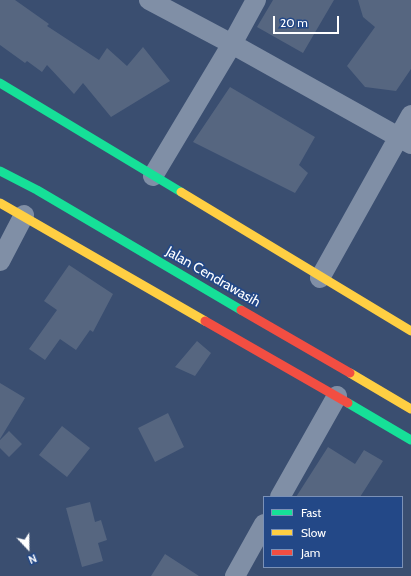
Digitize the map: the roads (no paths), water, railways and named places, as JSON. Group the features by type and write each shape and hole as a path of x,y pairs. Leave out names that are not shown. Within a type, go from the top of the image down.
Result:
{"main road":[{"path":"0,83 320,278 411,331"},
{"name":"Jalan Cendrawasih","path":"0,171 37,190 411,409"},
{"path":"0,203 24,215 411,440"}],"street":[{"path":"149,0 232,44 405,141"},
{"path":"153,176 232,44 256,0"},
{"path":"320,278 405,141 411,116"},
{"path":"0,261 24,215"},
{"path":"281,496 337,396"},
{"path":"234,576 263,526"}]}
